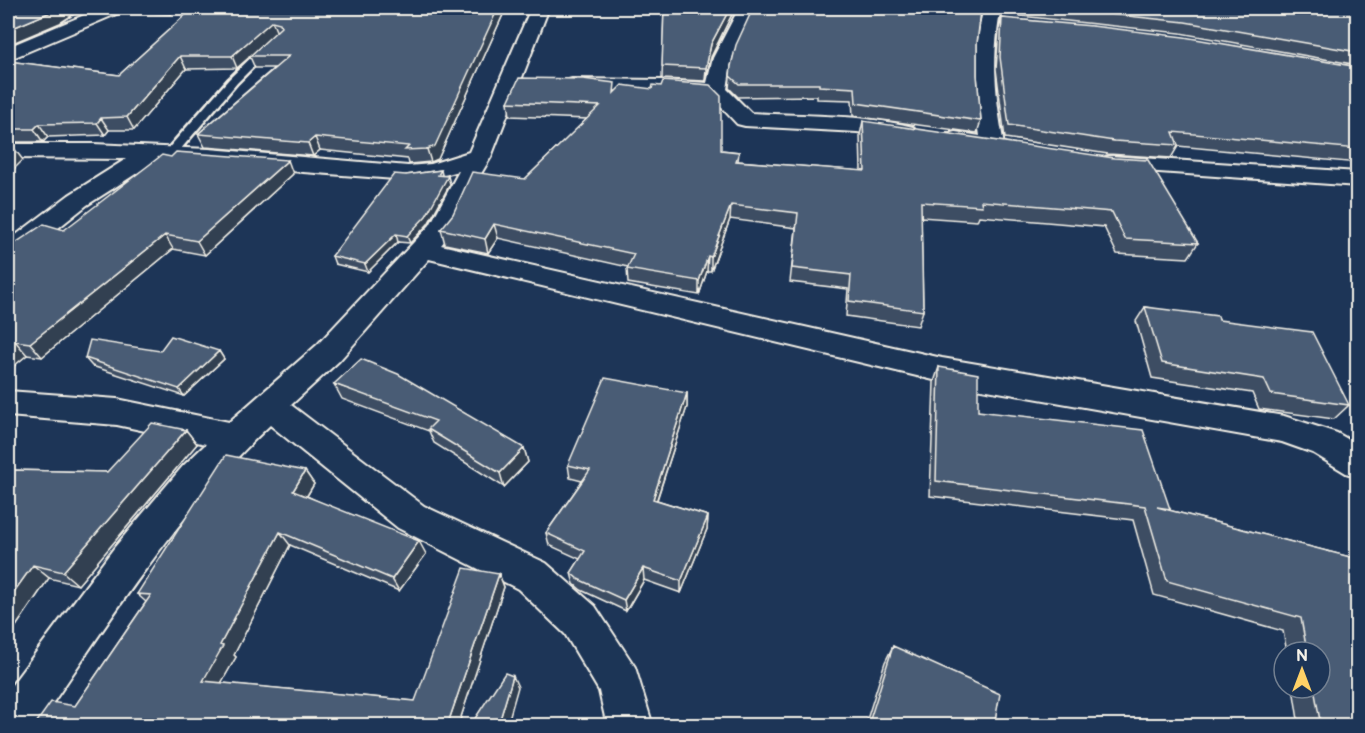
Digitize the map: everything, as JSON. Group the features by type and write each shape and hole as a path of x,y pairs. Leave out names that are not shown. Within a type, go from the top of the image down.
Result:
{"street":[{"path":"8,54 115,8"},
{"path":"9,726 128,561 196,477 328,352 442,228 458,192 522,84 540,8"},
{"path":"717,90 717,73 722,56 747,8"},
{"path":"554,84 663,86 717,90 745,119 857,125 1005,147 986,104 985,41 990,14 1011,22"},
{"path":"8,151 161,154 408,173 433,171 479,157"},
{"path":"8,254 78,200 161,154"},
{"path":"1085,159 1108,163 1358,179"},
{"path":"423,249 942,370 1284,429 1325,443 1358,463"},
{"path":"8,403 117,412 236,437"},
{"path":"269,406 411,516 532,576 580,620 619,683 630,726"}],"lane":[{"path":"161,154 279,37"}],"building":[{"path":"8,8 59,8 8,30"},
{"path":"193,8 498,8 435,146 427,149 405,150 409,146 315,137 308,143 198,134 289,56 250,56 281,27 280,23 272,21 232,56 180,56 127,117 101,118 97,123 39,124 34,129 8,129 8,61 119,75"},
{"path":"664,8 730,8 711,44 706,68 662,66"},
{"path":"753,8 983,8 977,43 981,121 856,103 855,88 819,86 819,84 739,84 730,76 731,66 736,45"},
{"path":"1052,8 1358,8 1358,52 1185,22"},
{"path":"1002,18 1184,37 1358,67 1358,149 1173,132 1178,145 1114,141 1009,125 1000,57"},
{"path":"519,78 583,79 615,83 614,93 622,85 652,89 653,85 661,86 663,81 710,85 721,96 721,150 739,152 736,161 865,171 863,121 1114,158 1148,160 1198,243 1125,239 1112,212 981,201 982,206 921,202 923,311 849,301 851,275 792,268 798,213 731,205 699,281 627,269 634,254 494,224 485,239 441,229 453,214 472,172 525,179 600,106 508,102"},
{"path":"176,152 288,160 197,241 165,235 30,343 15,341 8,347 8,248 44,224 64,230 162,155 171,157"},
{"path":"441,170 438,175 448,176 426,216 407,236 396,234 365,264 332,256 394,174 406,175"},
{"path":"1145,307 1218,316 1219,320 1312,332 1349,405 1271,394 1264,379 1162,363"},
{"path":"171,336 219,351 179,389 85,358 90,340 160,351"},
{"path":"361,359 398,374 524,448 500,473 428,429 436,421 334,384"},
{"path":"939,367 978,374 978,411 1143,430 1170,509 1157,507 1358,559 1358,726 1321,726 1316,700 1332,700 1332,640 1305,640 1301,618 1167,581 1145,506 936,481"},
{"path":"605,378 687,393 653,499 708,516 681,581 643,568 624,600 578,579 571,573 585,551 546,533 590,470 568,465"},
{"path":"152,423 186,430 63,572 33,565 8,600 8,470 107,472"},
{"path":"226,455 305,471 293,491 419,541 392,579 280,532 203,681 415,701 464,568 499,574 447,726 34,726 51,702 75,706 151,595 137,594"},
{"path":"893,646 1000,694 994,726 868,726"},
{"path":"505,673 513,676 498,726 470,726"}]}
